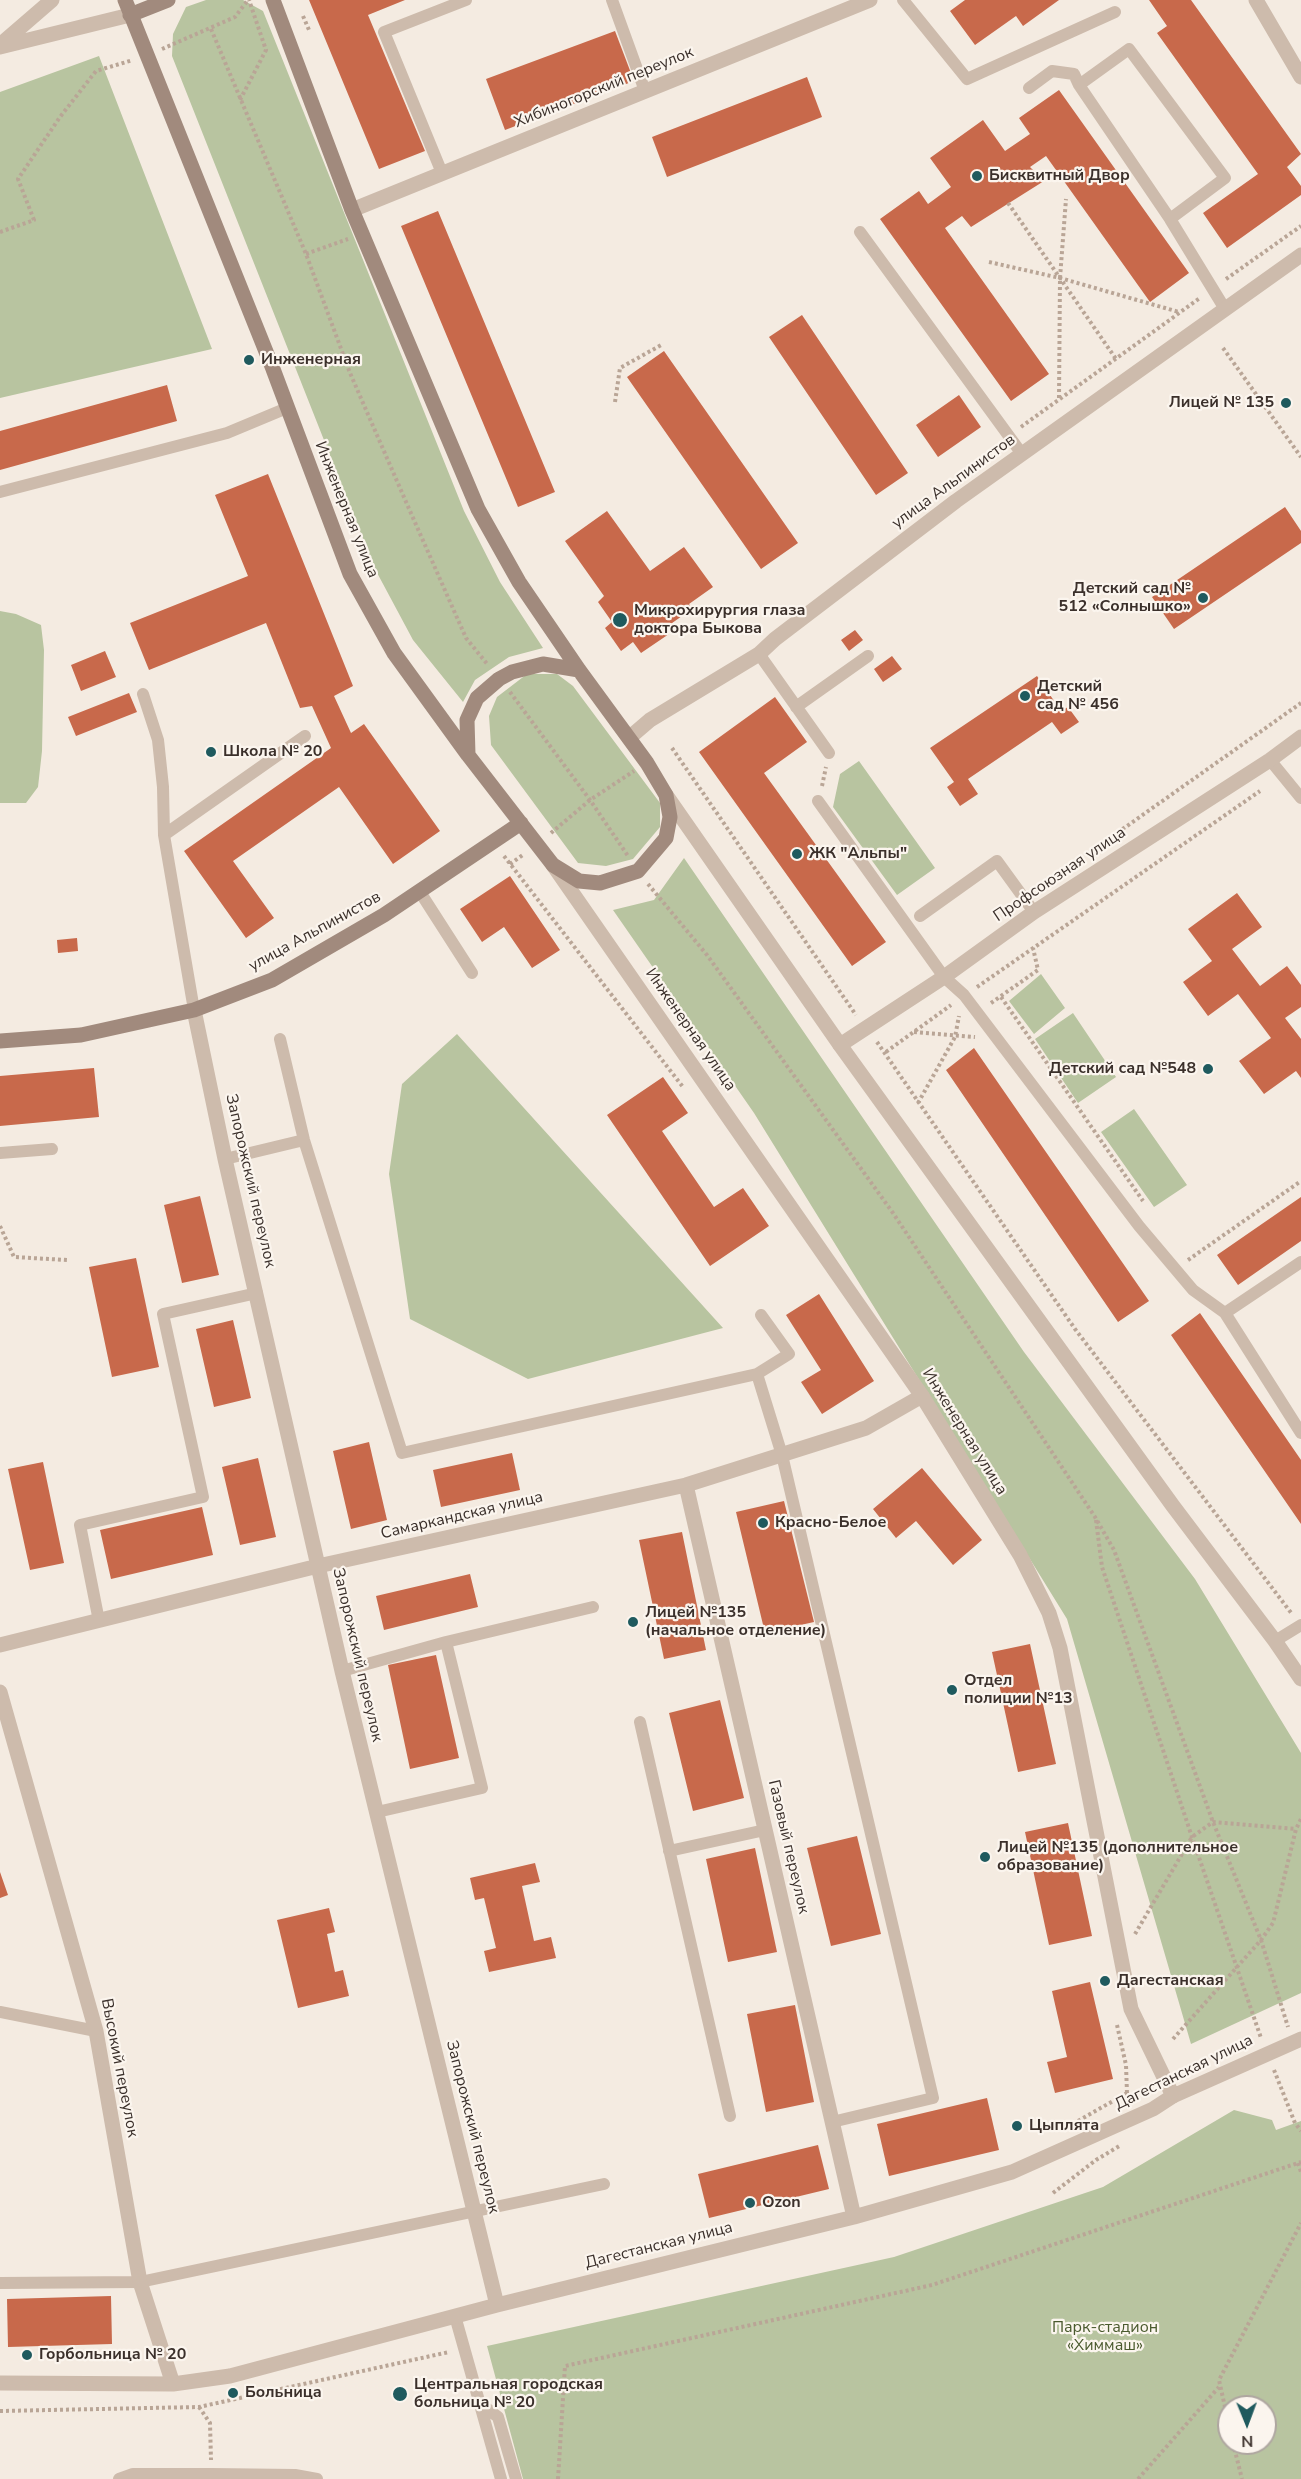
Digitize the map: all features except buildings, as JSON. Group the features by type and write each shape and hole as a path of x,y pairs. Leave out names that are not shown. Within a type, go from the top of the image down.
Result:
{"main road":[{"path":"127,7 168,0"},
{"path":"273,0 352,210 478,509 519,582 666,795 670,817 666,838 638,872 600,883 579,881 553,866"},
{"name":"Инженерная улица","path":"127,7 273,369 350,574 394,653 553,866"},
{"path":"468,755 467,720 477,698 499,679 512,672 543,664 579,670"},
{"name":"улица Альпинистов","path":"0,1041 81,1035 194,1010 272,980 420,892 521,823"}],"street":[{"path":"0,46 52,0"},
{"name":"Хибиногорский переулок","path":"352,210 870,0"},
{"path":"1256,0 1301,77"},
{"path":"0,46 127,7"},
{"name":"улица Альпинистов","path":"628,738 650,720 759,654 775,639 956,501 1301,255"},
{"name":"Профсоюзная улица","path":"840,1045 944,976 1034,912 1270,760 1301,736"},
{"path":"666,795 840,1045 1301,1679"},
{"name":"Инженерная улица","path":"553,866 922,1396 1020,1555 1049,1613 1060,1648 1131,2009 1173,2096"},
{"name":"Запорожский переулок","path":"194,1010 225,1159 342,1671 497,2305"},
{"name":"Самаркандская улица","path":"0,1644 99,1622 318,1566 687,1485 866,1428 922,1396"},
{"name":"Газовый переулок","path":"687,1485 854,2217"},
{"name":"Высокий переулок","path":"0,1692 96,2031 140,2282 172,2384"},
{"name":"Дагестанская улица","path":"0,2383 172,2384 230,2376 497,2305 854,2217 1012,2172 1153,2109 1173,2096 1297,2041"}],"lane":[{"path":"442,173 384,32 466,0"},
{"path":"612,0 645,91"},
{"path":"903,0 967,79 1115,12"},
{"path":"1079,85 1130,49 1225,178 1170,219"},
{"path":"1029,88 1052,71 1074,74 1079,85 1170,219 1225,309"},
{"path":"860,232 1022,454"},
{"path":"0,492 227,434 287,408"},
{"path":"759,654 830,753"},
{"path":"796,707 868,656"},
{"path":"143,694 158,740 163,787 164,835 194,1010"},
{"path":"164,835 305,736"},
{"path":"1270,760 1301,798"},
{"path":"819,801 944,976 964,995 1139,1226 1193,1290 1225,1313 1301,1433"},
{"path":"920,916 997,861 1034,912"},
{"path":"420,892 472,973"},
{"path":"280,1039 304,1140 402,1453 757,1374 789,1354 761,1315"},
{"path":"225,1159 304,1140"},
{"path":"0,1153 52,1149"},
{"path":"1225,1313 1301,1262"},
{"path":"99,1622 80,1525 203,1497 163,1314 257,1293"},
{"path":"757,1374 782,1455 933,2098 832,2122"},
{"path":"342,1671 446,1642 592,1607"},
{"path":"1275,1641 1300,1625"},
{"path":"377,1812 482,1788 446,1642"},
{"path":"640,1722 730,2116"},
{"path":"669,1851 765,1830"},
{"path":"0,2012 96,2031"},
{"path":"0,2283 140,2282 604,2184"},
{"path":"455,2316 501,2479"},
{"path":"481,2404 498,2417 516,2479"},
{"path":"119,2479 133,2474 295,2475 317,2479"}],"path":[{"path":"240,100 266,50 248,0"},
{"path":"248,0 235,18 211,29 306,254 350,373 466,638 590,800 638,872 707,954 893,1213 1095,1517 1114,1550 1213,1822 1261,1940 1297,2041"},
{"path":"303,16 309,30"},
{"path":"0,232 34,220 18,179 60,117 96,71"},
{"path":"1059,399 1060,278 1065,199"},
{"path":"1008,203 1116,359"},
{"path":"1009,436 1301,226"},
{"path":"306,254 351,237"},
{"path":"989,262 1060,278 1180,312"},
{"path":"615,402 620,368 663,344"},
{"path":"1223,348 1301,458"},
{"path":"1091,851 1301,704"},
{"path":"672,748 865,1027 886,1052 918,1103 1075,1329 1300,1625"},
{"path":"819,801 830,753"},
{"path":"510,864 590,800 646,763"},
{"path":"886,1052 964,995 1260,791"},
{"path":"493,843 689,1096"},
{"path":"978,986 991,1003 1001,997 1038,969 1033,948"},
{"path":"1001,997 1152,1213 1139,1226"},
{"path":"913,1032 985,1037 992,1031"},
{"path":"918,1103 954,1036"},
{"path":"1176,1268 1301,1181"},
{"path":"0,1226 14,1257 67,1260"},
{"path":"1095,1517 1102,1567 1192,1837 1267,2054 1295,2123 1301,2131"},
{"path":"1173,2039 1261,1940 1273,1923 1296,1829 1301,1819"},
{"path":"1119,1947 1137,1932 1192,1837 1213,1822 1296,1829"},
{"path":"1116,2019 1126,2065 1127,2093"},
{"path":"1264,2077 1284,2068"},
{"path":"1127,2093 1153,2109"},
{"path":"1068,2126 1127,2093"},
{"path":"1053,2193 1096,2160 1124,2143"},
{"path":"558,2479 565,2366 932,2285 1300,2163 1301,2172"},
{"path":"1222,2395 1219,2380 1301,2223"},
{"path":"1138,2479 1220,2386"},
{"path":"199,2407 210,2423 211,2474"},
{"path":"1236,2455 1242,2479"}],"green space":[{"path":"206,0 243,0 263,11 464,511 500,582 543,648 509,657 475,680 463,702 413,640 375,569 172,56 173,34 186,7"},
{"path":"99,56 212,349 0,398 0,92"},
{"path":"0,611 16,614 41,625 44,650 42,751 38,787 26,803 0,803"},
{"path":"527,674 557,674 573,686 660,803 660,827 633,859 606,866 578,863 491,745 489,716 497,697"},
{"path":"859,761 935,868 897,895 833,807 840,774"},
{"path":"684,858 1024,1352 1195,1579 1301,1753 1301,1993 1191,2044 1067,1619 754,1113 613,910 654,900"},
{"path":"1041,974 1065,1008 1034,1034 1009,1001"},
{"path":"1073,1013 1116,1077 1078,1103 1035,1039"},
{"path":"457,1034 723,1328 528,1379 410,1319 389,1174 402,1084"},
{"path":"1134,1109 1187,1185 1154,1207 1101,1132"},
{"name":"Парк-стадион «Химмаш»","path":"1234,2110 1272,2120 1276,2130 1301,2121 1301,2479 523,2479 487,2346 894,2257 1103,2187"}],"place":[{"name":"Бисквитный Двор","path":"977,176"},
{"name":"Инженерная","path":"249,360"},
{"name":"Лицей № 135","path":"1286,403"},
{"name":"Детский сад № 512 «Солнышко»","path":"1203,598"},
{"name":"Микрохирургия глаза доктора Быкова","path":"620,620"},
{"name":"Детский сад № 456","path":"1025,696"},
{"name":"Школа № 20","path":"211,752"},
{"name":"ЖК \"Альпы\"","path":"797,854"},
{"name":"Детский сад №548","path":"1208,1069"},
{"name":"Красно-Белое","path":"763,1523"},
{"name":"Лицей №135 (начальное отделение)","path":"633,1622"},
{"name":"Отдел полиции №13","path":"952,1690"},
{"name":"Лицей №135 (дополнительное образование)","path":"985,1857"},
{"name":"Дагестанская","path":"1105,1981"},
{"name":"Цыплята","path":"1017,2126"},
{"name":"Ozon","path":"750,2203"},
{"name":"Горбольница № 20","path":"27,2355"},
{"name":"Больница","path":"233,2393"},
{"name":"Центральная городская больница № 20","path":"400,2394"}]}
